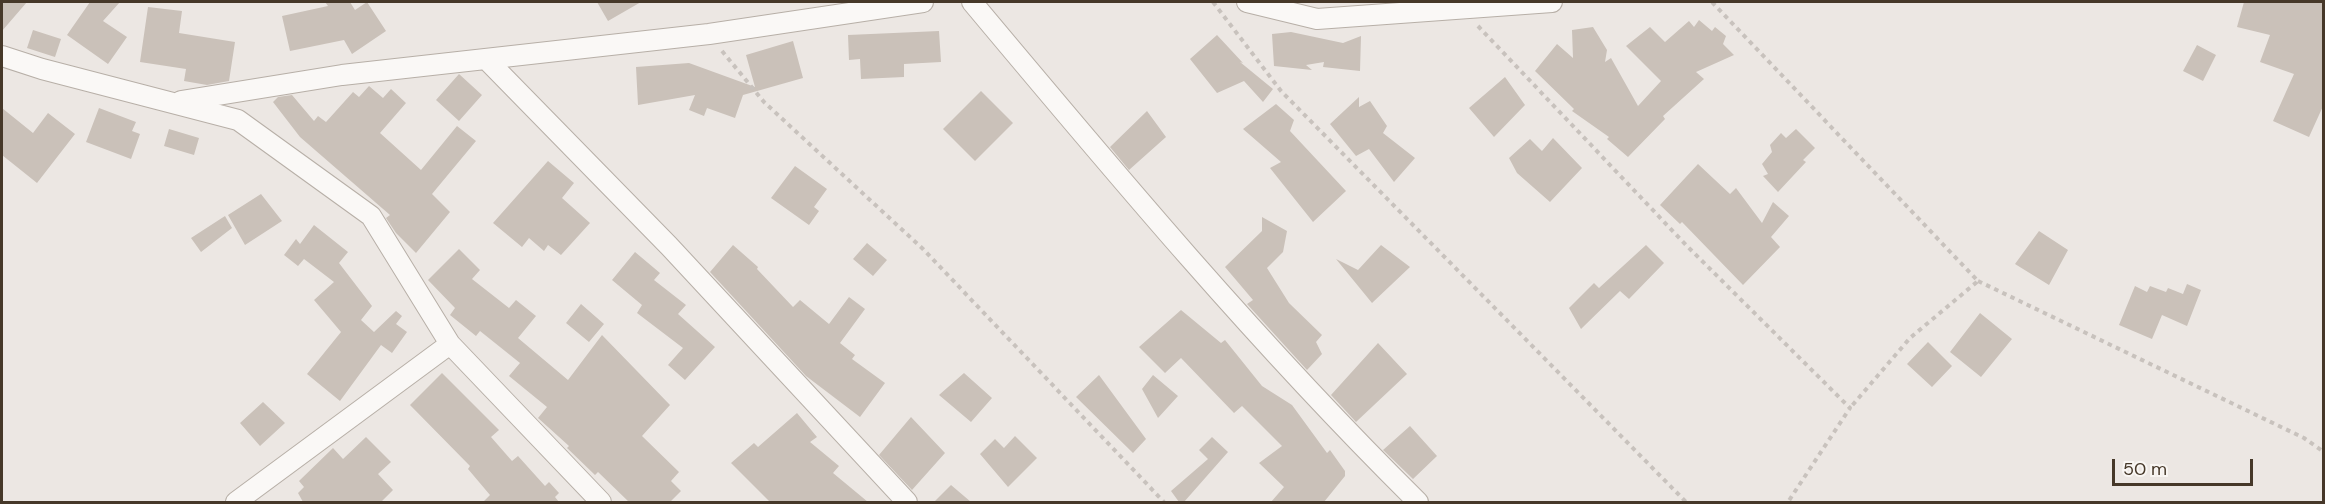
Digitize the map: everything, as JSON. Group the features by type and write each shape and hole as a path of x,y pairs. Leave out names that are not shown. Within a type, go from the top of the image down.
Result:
{"street":[{"path":"172,103 342,75 708,34 922,2"},
{"path":"972,2 1104,159 1190,256 1349,434 1418,502"},
{"path":"1247,2 1317,19 1552,2"},
{"path":"2,56 238,120 371,216 450,344 601,502"},
{"path":"486,59 669,246 907,502"},
{"path":"236,502 450,344"}],"path":[{"path":"1213,2 1281,91 1686,502"},
{"path":"1712,2 1978,281 2304,438 2324,452"},
{"path":"1461,8 1686,245 1850,408"},
{"path":"708,34 764,102 923,249 1164,502"},
{"path":"1788,502 1850,408 1910,338 1978,281"}],"building":[{"path":"2,2 27,2 2,31"},
{"path":"90,2 120,2 103,21 127,37 108,64 67,35"},
{"path":"325,2 350,2 355,10 367,2 386,31 352,54 344,40 290,51 282,16 328,6"},
{"path":"597,2 641,2 608,21"},
{"path":"2244,2 2324,2 2324,104 2309,137 2273,121 2294,74 2260,62 2270,35 2237,27"},
{"path":"148,7 182,11 179,33 235,42 229,81 207,85 184,81 186,69 140,62"},
{"path":"1699,20 1712,31 1715,27 1726,36 1723,44 1734,55 1696,72 1704,79 1663,116 1665,119 1628,157 1607,139 1609,137 1572,111 1574,109 1535,71 1557,44 1573,58 1572,30 1593,27 1607,50 1605,62 1611,58 1638,106 1661,81 1626,46 1650,27 1665,42 1689,21 1694,27"},
{"path":"33,30 61,39 55,57 27,48"},
{"path":"939,31 941,62 904,64 904,77 861,79 860,59 849,60 848,35"},
{"path":"1291,32 1343,43 1361,36 1360,71 1323,67 1324,62 1306,65 1312,70 1274,66 1272,34"},
{"path":"1217,35 1243,63 1240,62 1273,89 1263,102 1244,81 1217,93 1190,59"},
{"path":"793,41 803,78 743,95 735,118 707,108 704,116 689,110 695,95 638,105 636,67 689,63 755,87 746,55"},
{"path":"2197,45 2216,55 2203,81 2183,71"},
{"path":"459,74 482,95 459,121 436,100"},
{"path":"1505,77 1525,105 1494,137 1469,108"},
{"path":"369,86 383,98 391,89 406,103 380,133 421,170 457,126 476,141 432,194 450,212 416,253 396,233 386,218 390,215 300,137 273,102 278,97 292,95 314,121 318,116 326,122 353,92 359,97"},
{"path":"981,91 1013,123 975,161 943,129"},
{"path":"1359,97 1359,107 1370,101 1387,126 1383,133 1415,158 1394,182 1369,149 1356,156 1330,124"},
{"path":"1276,104 1294,120 1290,131 1346,191 1313,222 1270,168 1281,162 1243,129"},
{"path":"2,108 33,133 48,113 75,134 37,183 2,155"},
{"path":"99,108 136,122 132,131 140,134 131,159 86,142"},
{"path":"1147,111 1166,137 1129,170 1110,147"},
{"path":"169,129 199,138 194,155 164,146"},
{"path":"1796,129 1815,148 1803,160 1806,162 1778,192 1763,176 1768,174 1762,164 1772,152 1770,145 1781,133 1786,138"},
{"path":"1553,138 1582,168 1550,202 1517,173 1509,158 1530,139 1542,151"},
{"path":"548,161 574,183 562,198 590,223 561,255 548,245 544,251 529,238 522,247 493,223"},
{"path":"1698,164 1730,194 1736,188 1762,223 1773,202 1789,216 1771,237 1780,247 1743,285 1682,222 1680,224 1660,205"},
{"path":"795,166 827,189 814,207 819,211 809,225 771,198"},
{"path":"261,194 282,221 245,245 228,215"},
{"path":"225,216 232,228 201,252 191,238"},
{"path":"1262,217 1287,231 1283,252 1267,268 1289,303 1322,335 1316,342 1322,354 1307,370 1247,304 1253,300 1225,267 1262,231"},
{"path":"314,225 348,252 339,263 372,306 361,320 374,332 396,311 402,316 396,324 407,332 392,353 381,345 340,401 307,374 341,332 314,300 334,282 304,259 298,266 284,255 296,239 300,244"},
{"path":"2039,231 2068,250 2049,285 2015,264"},
{"path":"867,243 887,260 873,276 853,259"},
{"path":"733,245 758,267 757,269 793,307 800,300 829,324 849,297 865,309 840,343 855,355 852,359 885,383 860,417 806,376 710,272"},
{"path":"1381,245 1410,267 1372,303 1336,259 1358,270"},
{"path":"1646,245 1664,263 1629,299 1620,291 1581,329 1569,308 1594,283 1599,288"},
{"path":"459,249 480,270 472,279 509,308 516,300 536,316 518,338 568,380 602,335 670,405 642,436 679,472 671,481 681,491 670,502 629,502 598,472 595,475 567,448 569,446 538,418 547,407 509,376 520,363 480,331 476,336 450,315 455,308 428,280"},
{"path":"635,252 660,273 654,280 686,305 678,314 715,347 685,380 668,365 683,348 637,313 642,305 612,280"},
{"path":"2187,284 2201,290 2187,326 2162,315 2152,339 2119,325 2135,286 2147,292 2150,286 2166,292 2168,288 2183,294"},
{"path":"581,304 604,324 589,342 566,323"},
{"path":"1181,310 1221,343 1225,340 1262,386 1292,405 1327,453 1330,450 1345,471 1345,476 1324,502 1271,502 1284,487 1259,463 1282,446 1242,406 1234,413 1181,358 1165,373 1139,347"},
{"path":"1980,313 2012,339 1981,377 1950,352"},
{"path":"1928,342 1952,366 1932,387 1907,364"},
{"path":"1378,343 1407,374 1356,422 1331,395"},
{"path":"442,373 499,430 491,437 512,461 518,456 545,486 549,482 559,493 555,497 559,502 483,502 490,495 468,469 470,466 410,405"},
{"path":"964,373 992,398 971,422 939,395"},
{"path":"1099,375 1146,439 1133,453 1076,397"},
{"path":"1153,375 1178,396 1158,418 1142,389"},
{"path":"263,402 285,423 260,446 240,423"},
{"path":"797,413 817,437 810,442 839,466 833,473 868,502 770,502 731,463 754,443 758,447"},
{"path":"911,417 945,453 912,490 879,455"},
{"path":"1410,426 1437,456 1413,479 1383,450"},
{"path":"1015,436 1037,458 1008,487 980,454 995,439 1004,448"},
{"path":"366,437 391,462 378,474 393,490 381,502 303,502 298,493 304,487 299,481 333,448 343,459"},
{"path":"1212,437 1228,452 1184,502 1179,502 1171,491 1208,459 1199,450"},
{"path":"951,485 971,502 934,502"}]}
